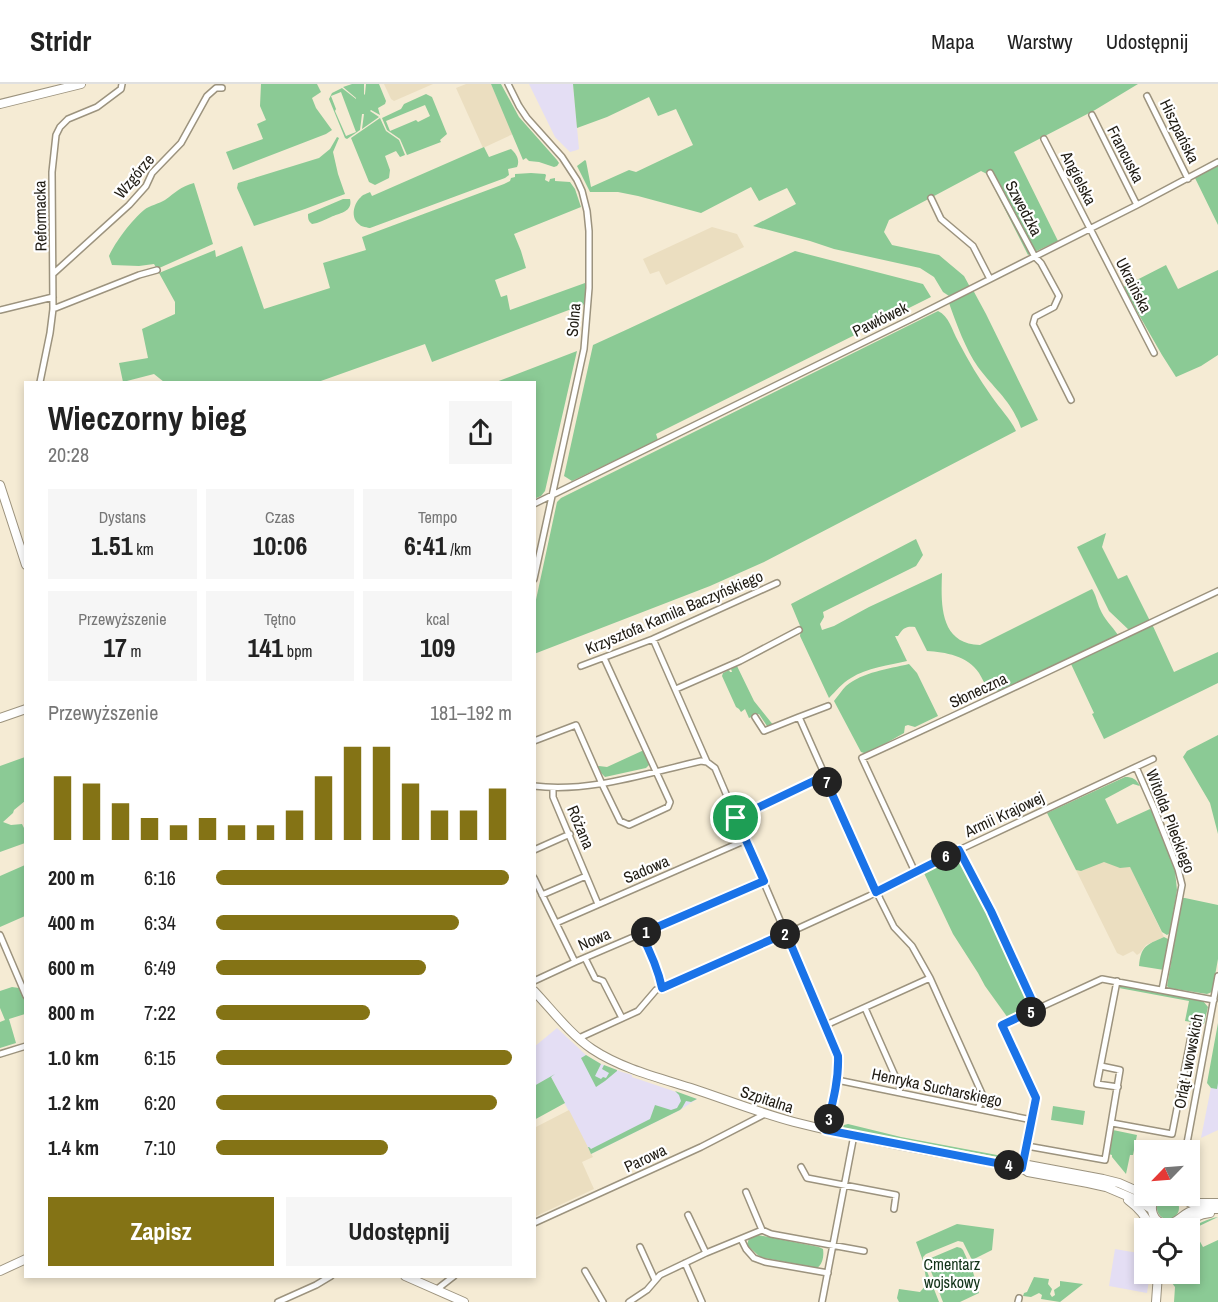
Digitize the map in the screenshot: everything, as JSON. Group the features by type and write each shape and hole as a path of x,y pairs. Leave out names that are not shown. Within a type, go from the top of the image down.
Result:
{"street":[{"path":"0,104 81,84"},
{"name":"Reformacka","path":"40,381 53,309 52,172 56,135 68,119 97,107 121,89 123,84"},
{"name":"Solna","path":"508,84 527,118 571,169 582,191 590,241 585,340 536,569"},
{"name":"Wzgórze","path":"54,273 129,205 146,186 152,173 181,143 207,96 216,88 222,88"},
{"name":"Hiszpańska","path":"1147,96 1188,179"},
{"name":"Francuska","path":"1092,115 1137,205"},
{"name":"Angielska","path":"1044,139 1090,229"},
{"name":"Pawłówek","path":"536,503 1090,229 1218,162"},
{"name":"Szwedzka","path":"990,172 1059,296 1054,307 1035,317 1033,324 1071,400"},
{"path":"931,198 941,219 973,246 990,279"},
{"name":"Ukraińska","path":"1090,229 1154,353"},
{"path":"53,309 157,270"},
{"path":"0,310 53,297"},
{"path":"0,485 24,561"},
{"name":"Krzysztofa Kamila Baczyńskiego","path":"581,666 653,639 777,583"},
{"name":"Słoneczna","path":"915,872 862,758 1218,591"},
{"path":"676,689 740,661 800,630"},
{"path":"653,639 707,762"},
{"path":"536,740 576,725 620,821 629,825 668,807 669,802 656,771 604,658"},
{"path":"755,717 764,731 828,706"},
{"path":"0,718 24,709"},
{"path":"798,717 876,892 894,927 912,946 930,978 983,1096 978,1109"},
{"name":"Armii Krajowej","path":"579,1038 638,1011 656,990 876,892 959,850 1153,759"},
{"path":"536,786 553,788 591,786 701,761 715,768 838,1056 839,1069 826,1130"},
{"name":"Witolda Pileckiego","path":"1136,767 1174,859 1182,885 1162,990"},
{"path":"736,818 824,776"},
{"name":"Różana","path":"553,788 553,797 598,904"},
{"path":"536,849 570,834"},
{"name":"Sadowa","path":"556,923 746,840"},
{"path":"959,850 991,911 1036,1009"},
{"path":"542,895 586,876"},
{"name":"Nowa","path":"536,980 764,881"},
{"path":"536,882 575,962"},
{"path":"641,934 662,988"},
{"path":"0,935 23,983"},
{"path":"585,958 595,978 603,981 622,1018"},
{"name":"Orląt Lwowskich","path":"1188,1140 1218,976"},
{"path":"826,1025 930,978"},
{"path":"1022,1168 1036,1098 1002,1025 1102,979 1214,1000"},
{"path":"1117,981 1097,1084 1118,1088"},
{"name":"Szpitalna","path":"536,993 579,1038 601,1054 631,1068 765,1114 826,1130 1088,1183 1118,1192 1151,1209"},
{"path":"866,1008 900,1086 899,1092"},
{"path":"1112,1123 1172,1134 1193,1026"},
{"path":"0,1054 24,1047"},
{"path":"1027,1146 1105,1160 1120,1070 1101,1066"},
{"name":"Henryka Sucharskiego","path":"837,1080 1032,1120"},
{"name":"Parowa","path":"536,1222 700,1147 765,1114"},
{"path":"822,1302 854,1135"},
{"name":"Szpitalna","path":"1022,1168 1028,1165 1103,1179 1134,1190"},
{"path":"801,1167 807,1178 896,1195 894,1209"},
{"path":"746,1192 762,1230 771,1234 864,1251"},
{"path":"1118,1192 1146,1218"},
{"path":"1200,1203 1218,1203"},
{"path":"1152,1206 1155,1218"},
{"path":"1182,1218 1194,1210 1218,1210"},
{"path":"688,1215 706,1253"},
{"path":"629,1302 647,1290 660,1275 762,1230"},
{"path":"741,1239 754,1258 828,1273"},
{"path":"640,1247 655,1280"},
{"path":"0,1271 24,1259"},
{"path":"685,1263 702,1302"},
{"path":"585,1270 603,1302"},
{"path":"278,1302 328,1278"},
{"path":"409,1278 464,1302"},
{"path":"436,1290 451,1278"},
{"path":"1156,1302 1157,1284"}],"shaded area":[{"path":"384,84 433,84 394,101"},
{"path":"466,84 491,84 513,134 483,148 456,88"},
{"path":"529,84 573,84 579,149 570,152 555,137"},
{"path":"712,227 737,234 744,247 666,285 659,271 650,274 643,259"},
{"path":"1121,848 1164,937 1146,945 1137,955 1133,951 1123,956 1117,953 1076,870"},
{"path":"557,1028 586,1055 601,1064 697,1099 680,1110 591,1154 551,1077 536,1085 536,1045"},
{"path":"1215,1067 1218,1067 1218,1130 1201,1138"},
{"path":"569,1110 593,1157 582,1162 594,1189 536,1216 536,1127"},
{"path":"1115,1249 1134,1252 1134,1284 1148,1284 1147,1293 1109,1286"}],"green space":[{"path":"261,84 317,84 321,92 312,98 316,108 332,130 233,170 226,152 263,139 257,124 266,120 260,106"},
{"path":"364,84 364,95 366,84 379,84 386,101 378,108 380,115 370,111 379,117 362,129 364,114 362,114 360,130 347,139 329,99 332,93 342,88 356,99 343,87","holes":["341,92 356,132 346,136 331,96"]},
{"path":"491,84 501,84 519,117 557,160 559,163 557,166 529,161 526,158 523,160"},
{"path":"573,84 1138,84 1095,110 1014,152 1058,241 1028,255 987,174 981,171 889,220 884,232 892,245 939,255 964,276 970,287 949,296 943,292 934,277 920,268 834,249 753,226 796,204 787,188 759,201 751,187 701,213 618,192 590,192 577,166 585,160 591,187 629,170 636,172 693,145 676,109 658,116 649,97 577,128"},
{"path":"426,94 432,97 447,134 440,140 441,142 407,155 400,139 387,130 382,118 401,109 404,104","holes":["425,105 430,116 390,131 386,121"]},
{"path":"380,118 386,131 399,140 405,155 400,157 396,151 385,156 390,170 389,178 375,185 369,182 351,138"},
{"path":"337,137 339,138 333,152 345,194 254,226 237,188 238,183 319,158 330,149"},
{"path":"484,147 489,157 511,149 517,158 517,167 508,169 509,175 505,178 370,228 360,225 355,219 355,207 364,195 370,192 372,196"},
{"path":"1218,164 1218,225 1195,178"},
{"path":"515,174 545,174 545,180 549,182 550,179 555,178 555,181 570,182 581,207 514,234 526,268 495,280 501,297 507,295 510,310 585,283 585,303 581,307 582,305 432,362 425,344 321,381 163,381 154,374 123,381 119,363 148,358 142,329 175,314 175,302 159,273 215,250 216,257 242,246 264,309 330,288 323,263 366,250 362,237 504,184 515,177"},
{"path":"194,183 213,244 157,269 154,264 112,265 109,256 112,250 139,214"},
{"path":"343,199 350,199 348,209 317,223 310,222 308,214"},
{"path":"795,251 923,284 931,297 656,434 658,440 572,481 564,476 593,345"},
{"path":"1166,265 1178,289 1218,270 1218,355 1201,366 1176,377 1123,287"},
{"path":"973,290 1038,420 1021,428 1007,402 974,360 949,303"},
{"path":"938,311 948,320 978,376 1016,431 764,562 710,586 536,653 536,600 557,502"},
{"path":"577,351 545,491 536,498 536,381 499,381"},
{"path":"1106,533 1102,547 1118,579 1127,575 1150,621 1130,631 1109,611 1077,547"},
{"path":"916,539 923,555 916,566 823,612 824,617 820,624 822,630 942,573 945,620 957,638 967,643 980,645 1092,589 1102,613 1118,635 1001,691 988,690 974,667 962,659 941,652 927,651 915,627 907,627 895,636 907,661 878,667 857,675 845,682 829,698 800,636 801,628 791,604"},
{"path":"1152,624 1174,672 1218,652 1218,683 1104,739 1071,664"},
{"path":"909,664 917,673 938,716 915,727 905,726 904,733 867,754 861,752 834,701 846,686 860,677"},
{"path":"737,666 754,701 774,726 767,726 759,714 749,718 745,709 741,712 736,707 722,676 729,670 732,672 731,669"},
{"path":"1218,735 1218,834 1210,803 1183,757 1187,751"},
{"path":"644,750 650,764 646,768 605,777 597,767 607,767"},
{"path":"24,757 24,802 3,822 11,825 22,824 24,843 0,852 0,766"},
{"path":"1125,777 1134,779 1140,786 1133,784 1105,799 1117,824 1150,809 1152,812 1175,871 1177,890 1170,933 1167,935 1162,932 1130,867 1120,868 1104,862 1081,871 1076,870 1047,813"},
{"path":"955,856 961,860 1033,1004 1008,1018 953,934 923,871"},
{"path":"24,865 24,916 0,927 0,876"},
{"path":"1182,898 1218,905 1218,959 1212,992 1207,994 1167,986"},
{"path":"1164,937 1168,939 1169,944 1164,970 1139,966 1143,950"},
{"path":"1122,986 1203,1001 1208,1007 1204,1024 1185,1021 1189,1001 1119,988"},
{"path":"12,987 19,988 24,999 24,1014 9,1019 16,1043 0,1048 0,1022 5,1020 0,1008 0,991"},
{"path":"1218,1023 1217,1089 1211,1088 1207,1083"},
{"path":"586,1055 601,1064 595,1076 601,1079 606,1078 609,1073 602,1069 604,1065 617,1071 596,1087 581,1058"},
{"path":"555,1074 551,1077 565,1103 536,1119 536,1085"},
{"path":"675,1091 697,1099 691,1102 686,1101 680,1110 591,1154 588,1147 591,1149 650,1119 655,1105 671,1110 677,1108 681,1101"},
{"path":"1053,1106 1085,1111 1083,1125 1051,1120"},
{"path":"848,1124 901,1137 1013,1158 1021,1157 1013,1160 843,1128"},
{"path":"1113,1130 1137,1135 1126,1174 1112,1155 1108,1154"},
{"path":"1158,1206 1178,1206 1176,1216 1172,1218 1160,1216 1157,1208"},
{"path":"1218,1217 1200,1226 1200,1223"},
{"path":"957,1224 994,1229 992,1250 972,1260 963,1242 958,1241 926,1254 923,1261 916,1242"},
{"path":"758,1235 819,1247 823,1249 822,1262 817,1268 760,1257 747,1245 749,1238"},
{"path":"1218,1240 1218,1302 1174,1302 1175,1287 1173,1284 1200,1284 1200,1242 1203,1247"},
{"name":"Cmentarz wojskowy","path":"957,1247 963,1250 979,1293 960,1302 943,1302 927,1261"},
{"path":"923,1261 939,1302 899,1302 897,1298 899,1289 920,1292 927,1284"},
{"path":"1034,1277 1049,1279 1048,1284 1052,1289 1050,1294 1052,1297 1055,1295 1054,1290 1060,1286 1060,1281 1083,1284 1060,1302 1041,1299 1042,1295 1039,1293 1031,1297 1023,1296"}],"route":[{"path":"824,776 876,892 959,850 991,911 1036,1009 1002,1025 1036,1098 1022,1168 826,1130 839,1069 838,1056 786,933 662,988 641,934 764,881 736,818 824,776"}]}
